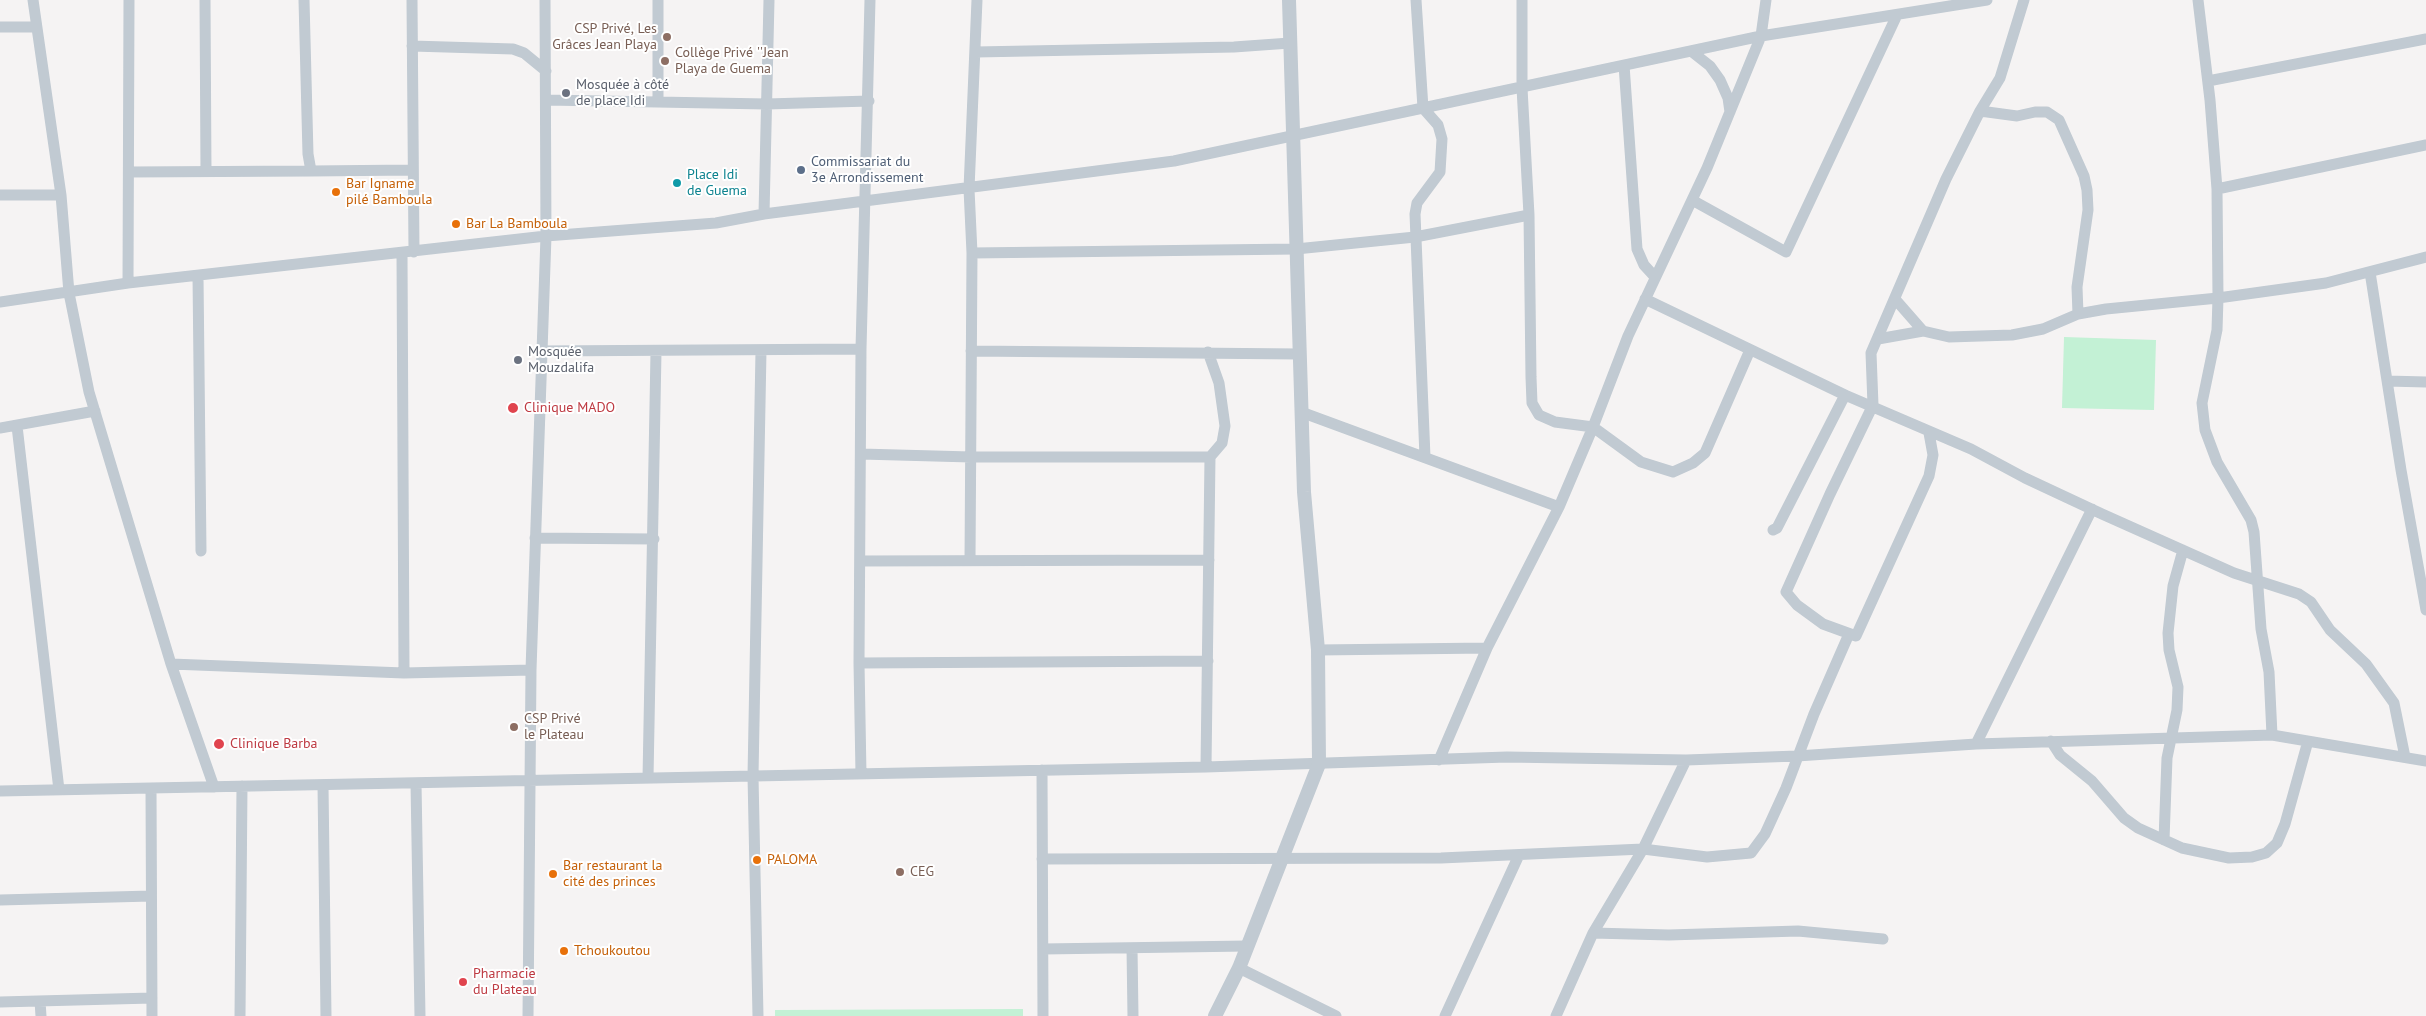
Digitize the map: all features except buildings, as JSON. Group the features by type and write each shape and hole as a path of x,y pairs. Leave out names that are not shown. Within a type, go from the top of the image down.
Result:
{"street":[{"path":"33,0 61,195 69,292 95,411 171,664 214,787"},
{"path":"128,283 129,0"},
{"path":"205,0 206,170"},
{"path":"304,0 308,154 311,171"},
{"path":"412,0 414,252"},
{"path":"528,1016 531,670 546,236 547,100 545,0"},
{"path":"658,0 658,102"},
{"path":"764,214 769,0"},
{"path":"861,774 859,663 861,349 870,0"},
{"path":"970,560 972,253 969,189 977,0"},
{"path":"1215,1016 1239,968 1319,764 1318,650 1304,492 1289,0"},
{"path":"1416,0 1423,108 1438,125 1442,140 1440,172 1417,203 1415,214 1425,457"},
{"path":"1522,0 1522,88 1529,215 1532,403 1539,416 1555,422 1593,428 1642,462 1673,472 1693,463 1705,453 1750,350"},
{"path":"1438,760 1486,648 1559,507 1593,428 1628,336 1692,200 1730,112 1761,36 1766,0"},
{"path":"0,302 128,283 546,236 716,223 764,214 1174,162 1761,36 1988,0"},
{"path":"1929,433 1933,455 1929,476 1856,636 1823,624 1797,605 1786,592 1830,494 1873,406 1871,352 1946,179 1980,111 2000,78 2024,0"},
{"path":"2198,0 2208,82 2217,189 2217,330 2202,403 2205,430 2217,462 2251,520 2256,545 2256,582 2268,672 2272,736"},
{"path":"1692,200 1786,252 1898,15"},
{"path":"0,27 36,27"},
{"path":"2208,82 2426,39"},
{"path":"976,52 1234,47 1290,42"},
{"path":"412,46 513,49 524,53 546,71"},
{"path":"1691,51 1710,66 1720,80 1728,98 1730,112"},
{"path":"1624,65 1638,249 1644,265 1655,278"},
{"path":"547,100 767,104 868,101"},
{"path":"1980,111 2017,116 2036,112 2048,112 2059,120 2084,176 2087,190 2088,210 2078,287 2078,314"},
{"path":"2217,189 2426,145"},
{"path":"128,172 413,170"},
{"path":"0,196 61,195"},
{"path":"972,253 1296,249 1415,237 1529,215"},
{"path":"402,253 404,673"},
{"path":"1878,339 1923,331 1948,337 2012,335 2043,329 2078,314 2142,304 2218,298 2326,283 2426,257"},
{"path":"2370,272 2387,381 2424,584 2426,610"},
{"path":"198,276 201,551"},
{"path":"1645,299 1845,395 1971,450 2025,478 2092,509 2256,582 2299,594 2311,602 2330,630 2366,664 2394,703 2405,757"},
{"path":"1895,299 1923,331"},
{"path":"542,351 656,352 861,349"},
{"path":"758,1016 753,776 760,351"},
{"path":"971,351 1299,354"},
{"path":"648,778 654,539 656,352"},
{"path":"1206,767 1210,457 1222,443 1225,426 1219,383 1208,352"},
{"path":"2387,381 2426,382"},
{"path":"1773,530 1777,528 1845,395"},
{"path":"0,428 95,411"},
{"path":"1301,412 1559,507"},
{"path":"17,426 59,790"},
{"path":"861,454 971,457 1210,457"},
{"path":"1976,744 2092,509"},
{"path":"536,538 654,539"},
{"path":"2164,840 2165,776 2170,738 2177,710 2178,687 2168,633 2173,586 2183,550"},
{"path":"860,560 1209,560"},
{"path":"1042,859 1441,858 1643,849 1707,857 1751,853 1765,834 1786,788 1850,634"},
{"path":"1318,650 1486,648"},
{"path":"859,663 1208,661"},
{"path":"171,664 404,673 531,670"},
{"path":"0,791 1206,767 1507,757 1686,760 1798,756 1976,744 2272,736 2426,761"},
{"path":"2051,741 2060,755 2092,781 2124,818 2138,828 2182,848 2229,858 2252,857 2266,853 2277,843 2285,824 2308,742"},
{"path":"1556,1016 1593,933 1643,849 1686,760"},
{"path":"1042,770 1043,1016"},
{"path":"416,783 420,1016"},
{"path":"323,785 326,1016"},
{"path":"240,1016 242,786"},
{"path":"150,788 152,1016"},
{"path":"1444,1016 1519,855"},
{"path":"0,900 151,896"},
{"path":"1593,933 1669,935 1798,931 1883,939"},
{"path":"1043,948 1247,946"},
{"path":"1132,948 1133,1016"},
{"path":"1239,968 1336,1016"},
{"path":"0,1002 152,998"},
{"path":"40,1001 41,1016"}],"green space":[{"path":"2064,337 2156,340 2154,410 2062,408"},
{"path":"1023,1009 1023,1016 775,1016 775,1010"}],"place":[{"name":"CSP Privé, Les Grâces Jean Playa","path":"667,37"},
{"name":"Collège Privé ''Jean Playa de Guema","path":"665,61"},
{"name":"Mosquée à côté de place Idi","path":"566,93"},
{"name":"Commissariat du 3e Arrondissement","path":"801,170"},
{"name":"Place Idi de Guema","path":"677,183"},
{"name":"Bar Igname pilé Bamboula","path":"336,192"},
{"name":"Bar La Bamboula","path":"456,224"},
{"name":"Mosquée Mouzdalifa","path":"518,360"},
{"name":"Clinique MADO","path":"513,408"},
{"name":"CSP Privé le Plateau","path":"514,727"},
{"name":"Clinique Barba","path":"219,744"},
{"name":"PALOMA","path":"757,860"},
{"name":"CEG","path":"900,872"},
{"name":"Bar restaurant la cité des princes","path":"553,874"},
{"name":"Tchoukoutou","path":"564,951"},
{"name":"Pharmacie du Plateau","path":"463,982"}]}
